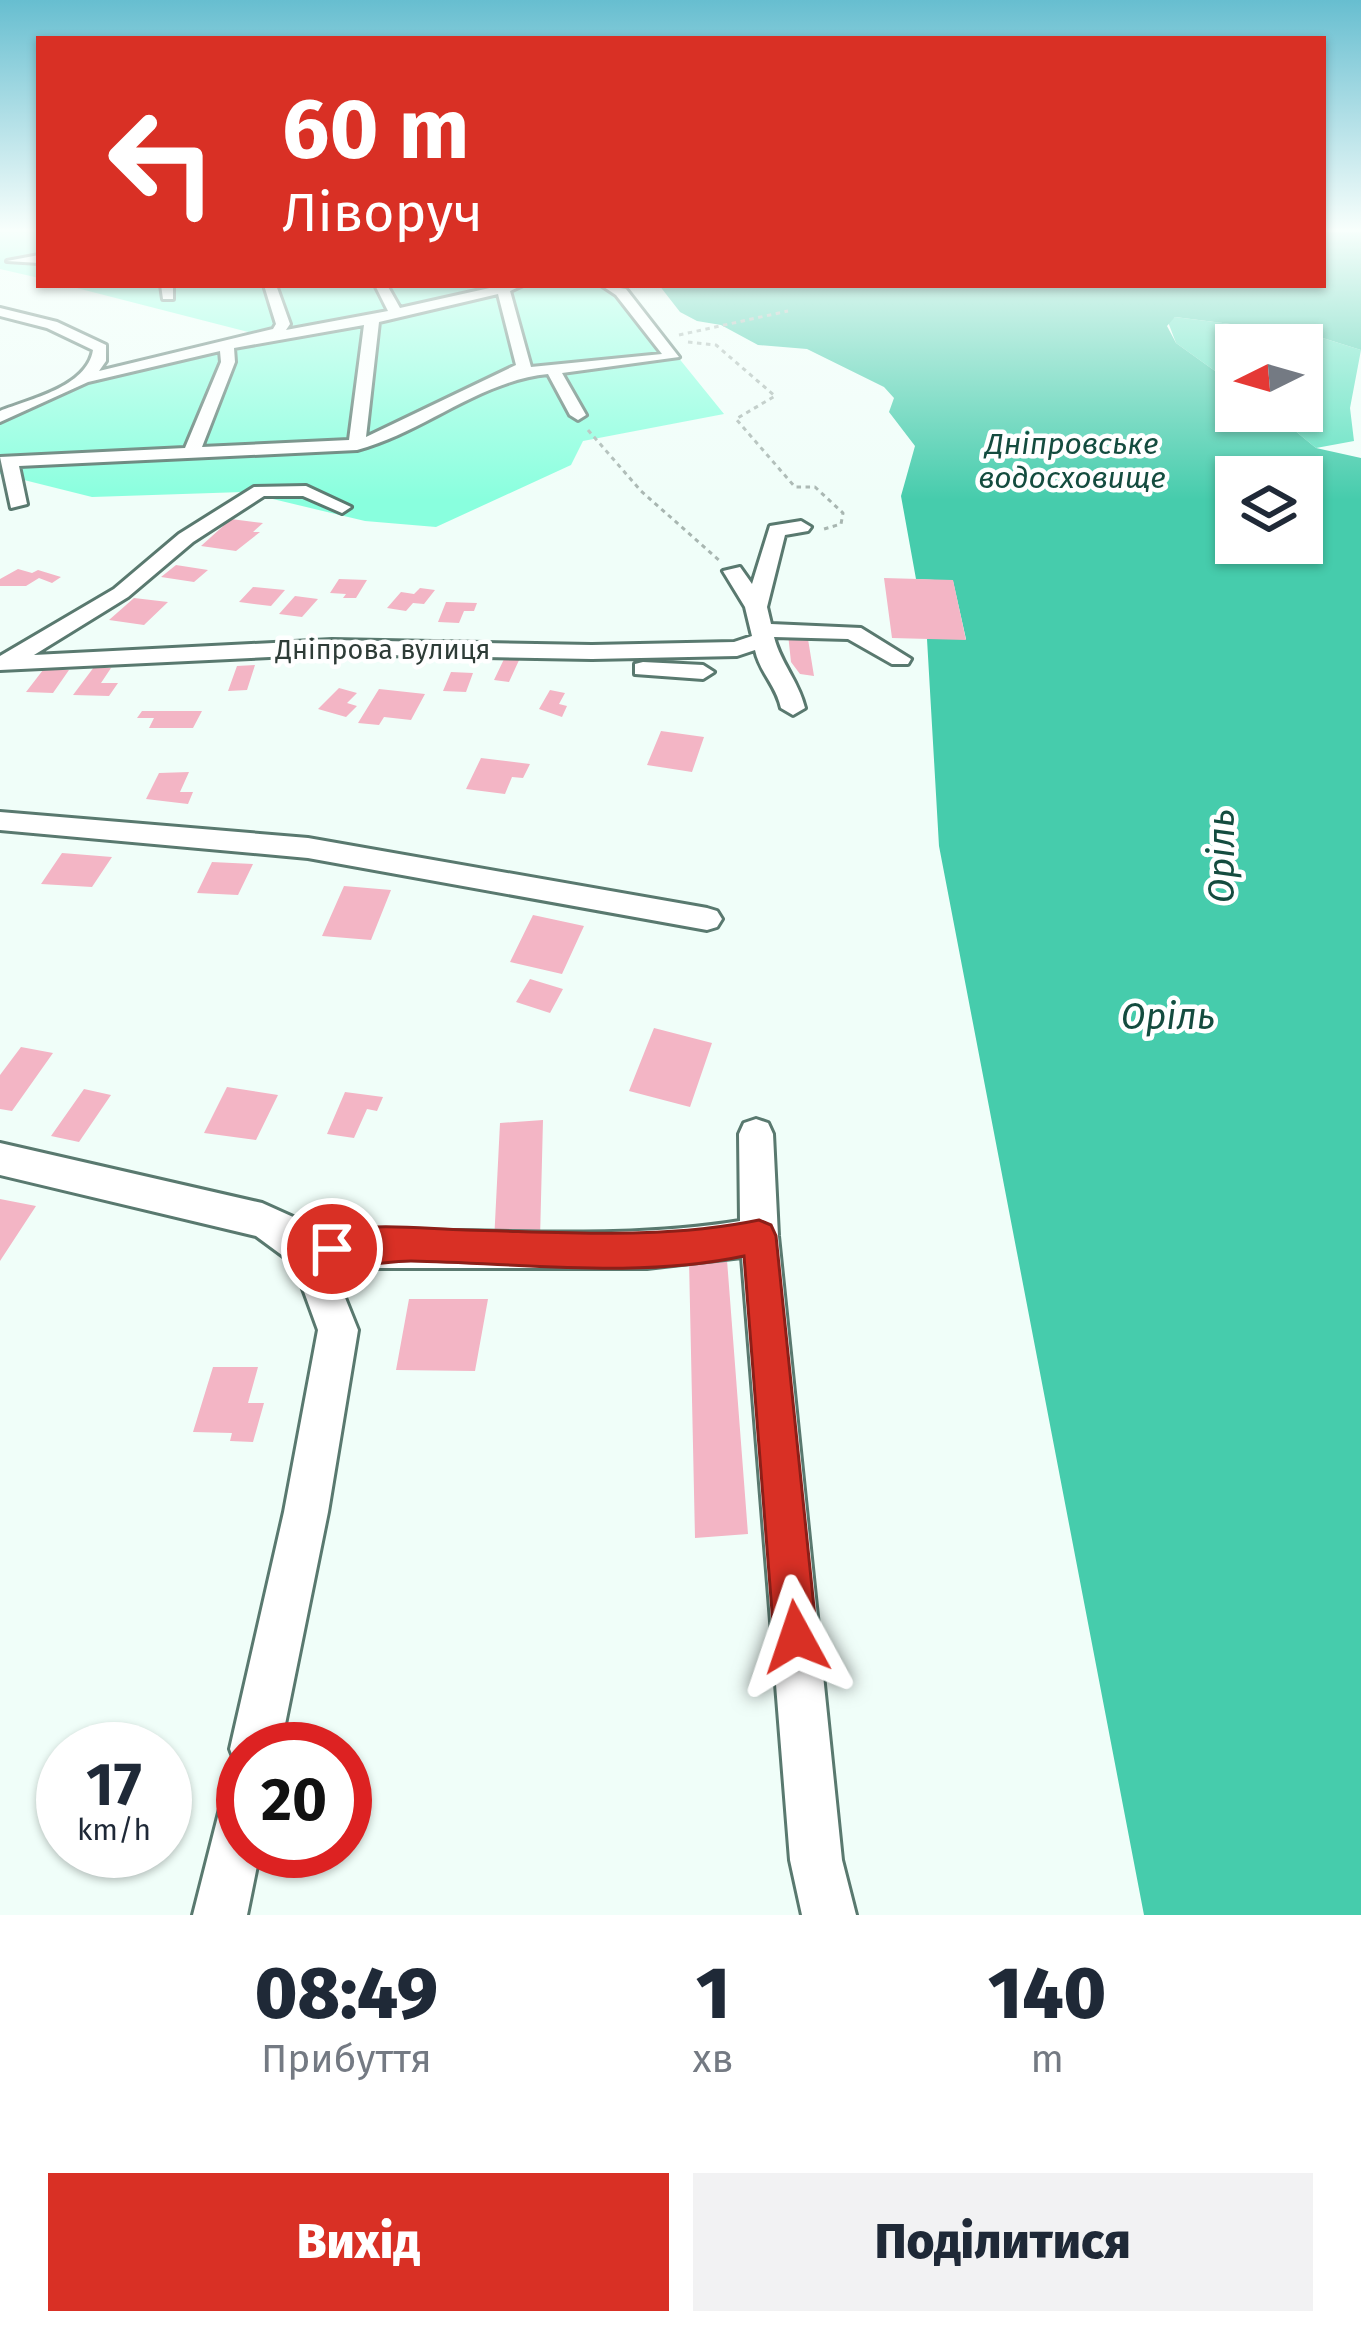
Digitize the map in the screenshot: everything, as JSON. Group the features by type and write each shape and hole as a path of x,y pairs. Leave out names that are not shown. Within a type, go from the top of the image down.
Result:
{"street":[{"path":"41,321 101,348 102,358 89,378"},
{"path":"261,340 278,332 282,321"},
{"path":"0,417 89,378 226,345 359,321"},
{"path":"357,445 372,321"},
{"path":"4,462 357,445 388,436 524,367 507,321"},
{"path":"505,374 672,357 643,321"},
{"path":"191,454 228,362 226,345"},
{"path":"553,370 578,415"},
{"path":"4,462 13,470 18,504"},
{"name":"Дніпрова вулиця","path":"1,664 121,593 186,538 260,491 306,491 342,507"},
{"path":"760,626 777,530 801,526"},
{"path":"733,571 760,626 770,666 787,683 793,708"},
{"name":"Дніпрова вулиця","path":"1,664 332,647 592,652 737,649 760,626 853,633 901,659"},
{"path":"592,652 643,669 703,672"},
{"path":"0,821 308,848 707,919"},
{"path":"756,1133 759,1236 816,1860 829,1915"},
{"path":"0,1159 262,1220 289,1234 308,1252 338,1330 262,1722"},
{"path":"308,1252 404,1245 583,1251 708,1247 759,1236"},
{"path":"220,1915 228,1878"}],"path":[{"path":"657,339 739,321"},
{"path":"657,339 716,345 768,386 775,396 736,419 783,478 795,487 815,487 843,514 841,524 825,529 801,526"},
{"path":"578,415 641,490 733,571"}],"shaded area":[{"path":"207,321 649,321 724,414 583,441 571,465 436,527 365,521 243,492 92,497 0,474 0,413 86,375 256,334"},
{"path":"1169,321 1231,324 1215,324 1215,371 1176,343"},
{"path":"1323,338 1361,350 1350,408 1354,441 1316,448 1297,432 1323,432"}],"water":[{"name":"Орiль","path":"699,321 1171,321 1167,326 1176,343 1215,371 1215,432 1297,432 1316,448 1361,458 1361,1915 1144,1915 939,846 927,639 966,639 953,581 916,579 901,496 915,446 889,412 894,398 884,387 807,349 758,345 721,325"},
{"name":"Орiль","path":"1210,321 1361,321 1361,350 1323,338 1323,324"}],"building":[{"path":"231,519 263,523 253,532 260,532 236,551 201,546"},
{"path":"176,565 208,570 194,582 161,577"},
{"path":"18,569 61,577 52,583 39,578 26,586 0,586 0,579"},
{"path":"884,578 953,580 966,640 892,638"},
{"path":"339,579 367,580 356,598 343,598 346,594 330,593"},
{"path":"253,587 285,590 271,606 239,602"},
{"path":"420,588 435,590 424,604 413,603 406,611 387,608 401,592 414,594"},
{"path":"295,596 318,599 302,617 279,614"},
{"path":"134,598 168,602 144,625 109,620"},
{"path":"446,602 477,603 474,611 464,611 459,623 438,622"},
{"path":"807,633 814,676 800,674 791,662 788,634"},
{"path":"505,657 520,658 509,682 494,680"},
{"path":"255,665 247,690 228,691 237,666"},
{"path":"94,667 111,668 101,683 118,683 109,696 73,695"},
{"path":"43,670 69,670 53,693 26,692"},
{"path":"451,672 473,673 466,692 443,691"},
{"path":"339,688 357,693 347,703 357,706 346,717 318,709"},
{"path":"379,689 425,694 411,720 384,717 379,725 358,723"},
{"path":"550,690 565,693 559,704 567,706 562,717 539,709"},
{"path":"142,711 202,711 193,728 149,728 154,718 137,718"},
{"path":"661,731 704,737 692,772 647,765"},
{"path":"481,758 530,764 523,778 512,777 505,794 466,789"},
{"path":"189,772 180,792 193,792 188,804 146,799 159,773"},
{"path":"62,853 112,857 92,887 41,884"},
{"path":"212,862 253,864 238,895 197,893"},
{"path":"344,886 391,890 371,940 322,936"},
{"path":"533,915 584,926 562,974 510,962"},
{"path":"530,979 563,989 550,1013 516,1002"},
{"path":"654,1028 712,1043 690,1107 629,1091"},
{"path":"21,1047 53,1053 12,1111 0,1109 0,1075"},
{"path":"227,1087 278,1095 256,1140 204,1133"},
{"path":"84,1089 111,1095 79,1142 51,1136"},
{"path":"345,1092 383,1097 377,1111 367,1109 354,1138 327,1134"},
{"path":"543,1120 540,1239 494,1242 500,1123"},
{"path":"0,1199 36,1206 0,1261"},
{"path":"689,1260 727,1260 748,1534 695,1538"},
{"path":"409,1299 488,1299 475,1371 396,1370"},
{"path":"213,1367 258,1367 248,1403 264,1403 253,1442 230,1441 232,1433 193,1432"}],"route":[{"path":"332,1249 404,1245 624,1250 708,1247 759,1236 796,1637"}],"water label":[{"name":"Дніпровське водосховище","path":"1072,461"},
{"name":"Оріль","path":"1221,856"}]}
